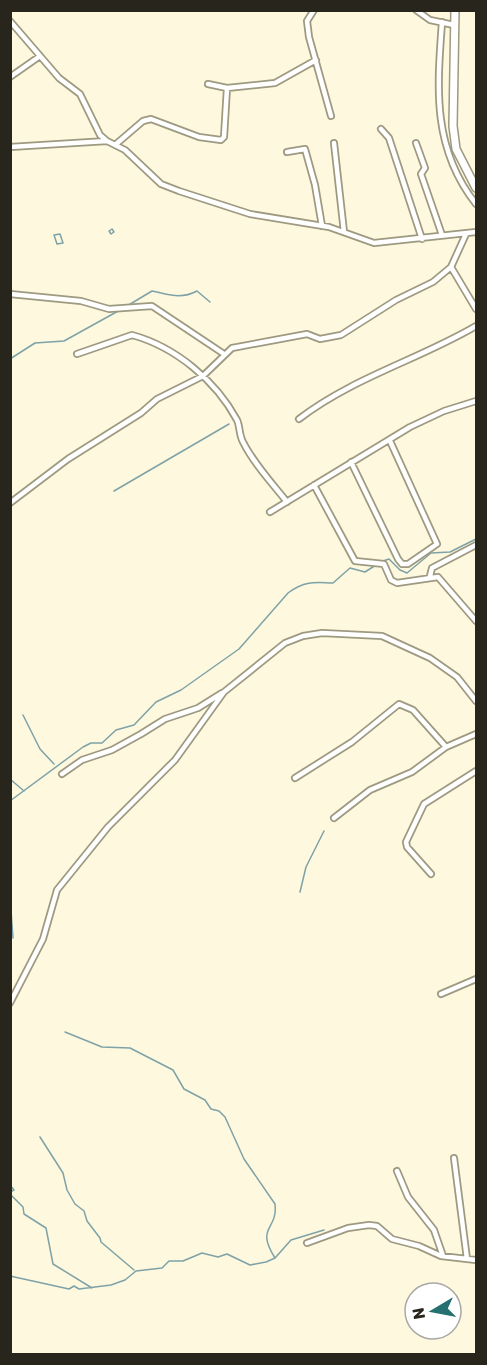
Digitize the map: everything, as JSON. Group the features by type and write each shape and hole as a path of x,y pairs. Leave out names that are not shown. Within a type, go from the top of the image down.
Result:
{"main road":[{"path":"455,10 453,126 456,149 477,188"}],"street":[{"path":"314,10 307,21 309,37 331,116"},
{"path":"419,12 454,25"},
{"path":"10,21 59,78 80,94 100,135 125,150 161,184 250,214 322,226 374,243 477,232"},
{"path":"442,22 439,71 442,134 449,157 477,204"},
{"path":"10,77 40,56"},
{"path":"208,84 227,88 275,83 316,60"},
{"path":"115,145 143,121 151,119 198,137 221,140 224,137 227,88"},
{"path":"381,129 389,138 422,238"},
{"path":"10,147 107,141"},
{"path":"334,143 344,232"},
{"path":"416,143 425,168 421,174 423,184 442,235"},
{"path":"287,152 305,149 320,205 322,226"},
{"path":"10,503 68,459 141,413 158,399 203,376 232,348 297,335 307,334 320,339 341,335 388,305 433,282 451,267 466,234"},
{"path":"451,267 477,309"},
{"path":"10,294 81,300 109,309 149,305 224,354"},
{"path":"299,419 328,401 414,357 444,345 477,326"},
{"path":"77,354 132,335 180,357 203,376 231,410 239,423 238,430 243,443 287,502"},
{"path":"270,512 410,427 444,411 477,401"},
{"path":"351,462 398,559 402,564 408,564 437,544 390,441"},
{"path":"314,485 355,561 384,564 391,580 398,583 430,576 438,577 477,621"},
{"path":"430,576 432,568 477,545"},
{"path":"62,774 82,760 112,750 165,719 198,708 224,692 285,643 303,636 322,633 382,636 421,653 457,677 477,701"},
{"path":"10,1003 43,939 57,890 108,827 175,760 224,692"},
{"path":"295,778 352,742 399,704 413,710 446,747"},
{"path":"334,818 370,790 412,772 446,747 477,734"},
{"path":"430,874 407,847 406,842 424,804 477,771"},
{"path":"441,994 477,979"},
{"path":"454,1158 467,1259"},
{"path":"397,1171 408,1197 434,1230 443,1256"},
{"path":"307,1244 348,1228 369,1225 376,1226 392,1239 443,1256 477,1260"}],"waterway":[{"path":"112,229 114,232 111,234 109,231 112,229"},
{"path":"60,234 63,243 57,244 54,235 60,234"},
{"path":"127,306 152,291 180,296 197,291 210,302"},
{"path":"10,359 35,343 64,341 120,310"},
{"path":"114,491 229,424"},
{"path":"380,562 389,559 400,570 407,573 431,553 450,552 476,539"},
{"path":"10,801 83,747 91,743 102,743 116,730 134,725 156,702 181,690 239,649 294,589 309,583 333,583 350,568 365,572 376,565"},
{"path":"23,715 40,749 54,764"},
{"path":"10,779 24,791"},
{"path":"300,892 306,867 324,831"},
{"path":"10,897 13,938"},
{"path":"65,1032 102,1047 130,1048 173,1070 184,1089 205,1100 211,1109 219,1111 225,1117 244,1159 275,1204 275,1213 267,1234 269,1248 275,1258"},
{"path":"40,1137 63,1173 67,1190 75,1204 84,1211 87,1221 101,1242 134,1270"},
{"path":"10,1185 14,1190 10,1192"},
{"path":"10,1194 23,1207 24,1214 46,1228 53,1264 92,1288"},
{"path":"10,1276 69,1289 74,1286 79,1289 111,1285 125,1280 136,1271 162,1268 169,1261 183,1261 202,1253 218,1257 227,1254 250,1265 275,1258 291,1240 324,1230"}]}
